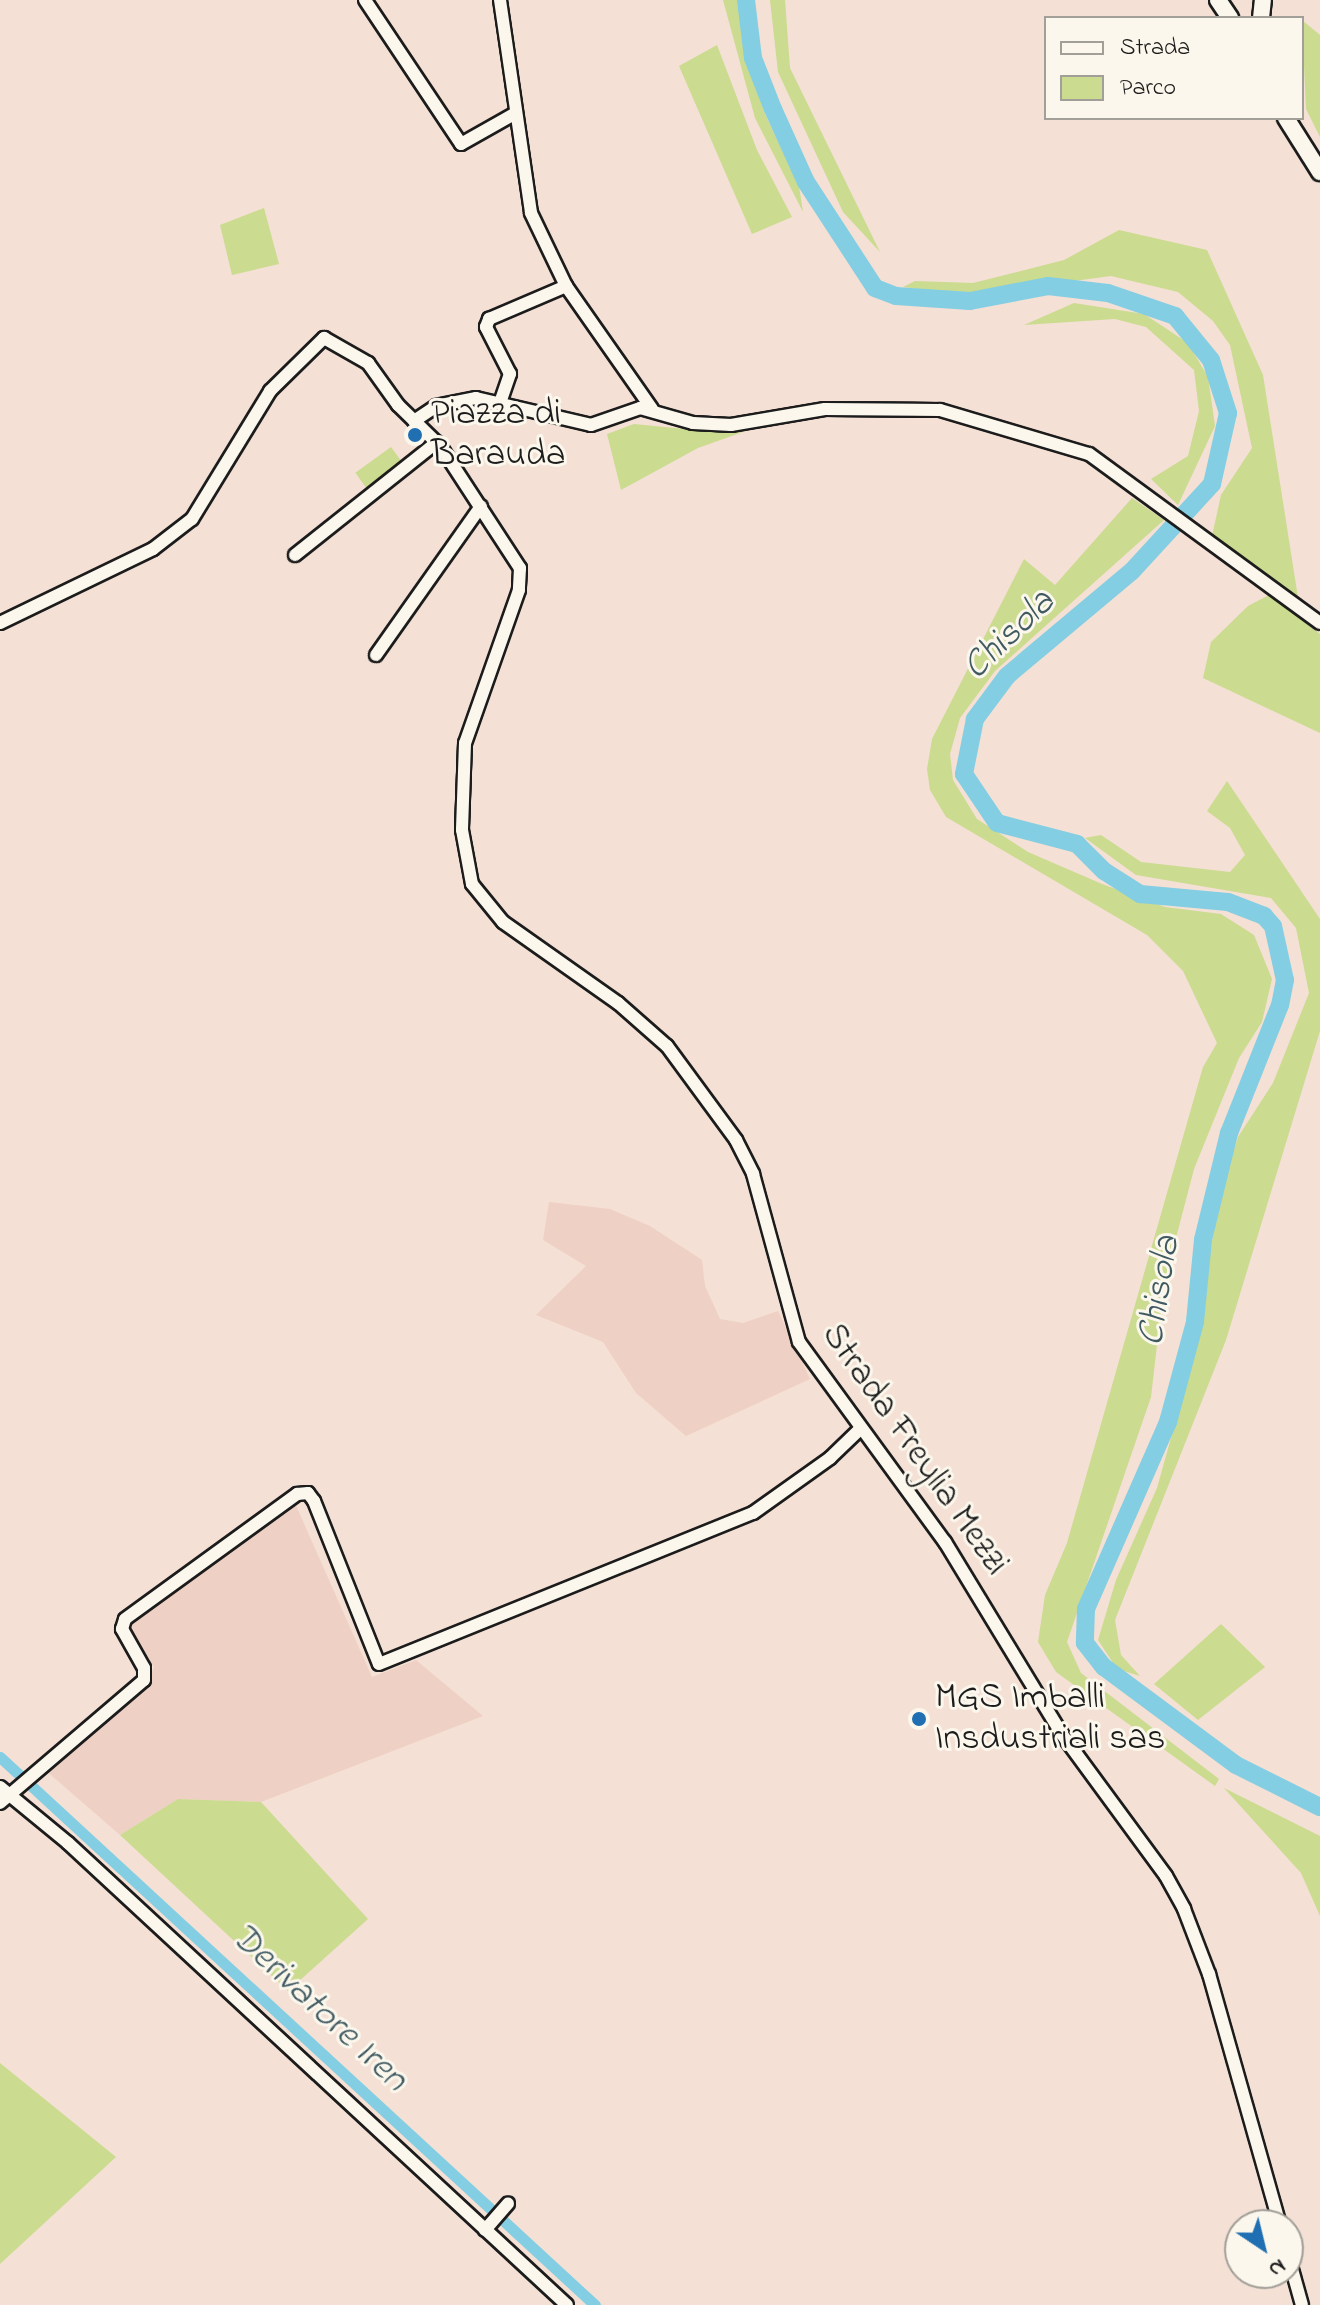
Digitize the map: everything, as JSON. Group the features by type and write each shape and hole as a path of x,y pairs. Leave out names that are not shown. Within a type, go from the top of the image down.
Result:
{"main road":[{"path":"1287,120 1320,172"},
{"path":"1300,120 1320,163"}],"street":[{"path":"365,0 461,144 514,114"},
{"path":"500,0 514,114 531,213 566,286 652,409"},
{"path":"501,400 510,374 486,327 489,319 566,286"},
{"name":"Strada Freylia Mezzi","path":"0,623 153,549 192,519 270,391 324,338 368,363 414,421 437,442 520,568 519,590 465,743 462,830 472,884 503,922 618,1003 667,1046 706,1095 753,1174 799,1342 945,1542 1061,1733 1166,1876 1184,1909 1209,1974 1275,2209"},
{"path":"414,421 447,403 501,400 578,425 605,422 640,408 693,423 731,425 825,409 940,410 1069,444 1124,477 1320,623"},
{"path":"295,555 437,442"},
{"path":"376,655 481,506"},
{"path":"567,2305 80,1854 3,1795 144,1680 144,1668 122,1629 125,1619 297,1494 308,1493 314,1501 379,1664 753,1513 830,1458 860,1429"},
{"path":"487,2228 508,2204"}],"shaded area":[{"path":"549,1202 610,1209 650,1226 702,1260 705,1286 720,1319 743,1323 778,1311 810,1379 686,1436 636,1393 603,1342 536,1315 586,1266 543,1240"},
{"path":"294,1501 372,1677 416,1660 483,1716 261,1802 178,1799 120,1835 44,1769 147,1684 154,1667 127,1626"}],"green space":[{"path":"723,0 739,0 744,48 765,114 799,186 803,212 755,118"},
{"path":"770,0 785,0 790,68 880,252 843,212 778,72"},
{"path":"1304,22 1320,35 1320,137 1306,109"},
{"path":"717,45 757,150 792,217 752,234 679,66"},
{"path":"264,208 279,264 232,275 220,225"},
{"path":"1119,230 1207,250 1263,375 1299,604 1212,536 1221,495 1252,448 1230,345 1213,321 1178,292 1111,276 970,295 903,287 915,281 973,283 1064,260"},
{"path":"1074,303 1144,314 1188,343 1208,377 1215,426 1178,505 1151,479 1188,456 1199,411 1194,370 1146,327 1115,319 1024,325"},
{"path":"634,424 715,432 754,428 698,448 621,490 607,434"},
{"path":"391,447 402,462 367,488 355,473"},
{"path":"1132,498 1164,520 995,671 960,718 950,754 953,780 977,819 1028,852 1102,884 1165,907 1221,914 1254,935 1272,979 1262,1022 1239,1058 1194,1169 1164,1284 1151,1397 1067,1642 1081,1673 1219,1779 1215,1786 1056,1672 1038,1642 1045,1595 1067,1543 1203,1067 1217,1043 1183,971 1147,935 946,817 930,790 927,769 932,739 1024,559 1055,585"},
{"path":"1269,595 1320,634 1320,733 1203,678 1211,642 1248,606"},
{"path":"1227,781 1320,919 1320,1031 1226,1340 1115,1620 1121,1655 1140,1676 1117,1669 1098,1640 1116,1580 1157,1488 1188,1377 1222,1185 1238,1137 1273,1083 1309,993 1296,928 1271,898 1136,875 1085,838 1101,835 1141,862 1230,872 1245,855 1230,828 1207,811"},
{"path":"1221,1624 1265,1667 1198,1720 1154,1684"},
{"path":"1224,1788 1320,1836 1320,1916 1301,1873"},
{"path":"178,1799 261,1802 368,1919 288,1991 120,1835"},
{"path":"0,2063 116,2157 0,2264"}],"waterway":[{"name":"Chisola","path":"746,0 753,58 773,109 806,182 875,288 896,296 970,301 1048,286 1108,293 1175,316 1211,360 1228,413 1212,484 1132,571 1007,676 975,719 964,774 997,823 1077,844 1104,871 1140,894 1228,902 1264,916 1273,926 1285,980 1280,1005 1229,1133 1203,1240 1195,1322 1168,1422 1086,1609 1085,1643 1104,1667 1236,1765 1320,1807"},
{"name":"Derivatore Iren","path":"0,1757 595,2305"}],"place":[{"name":"Piazza di Barauda","path":"415,435"},
{"name":"MGS Imballi Insdustriali sas","path":"919,1719"}]}
